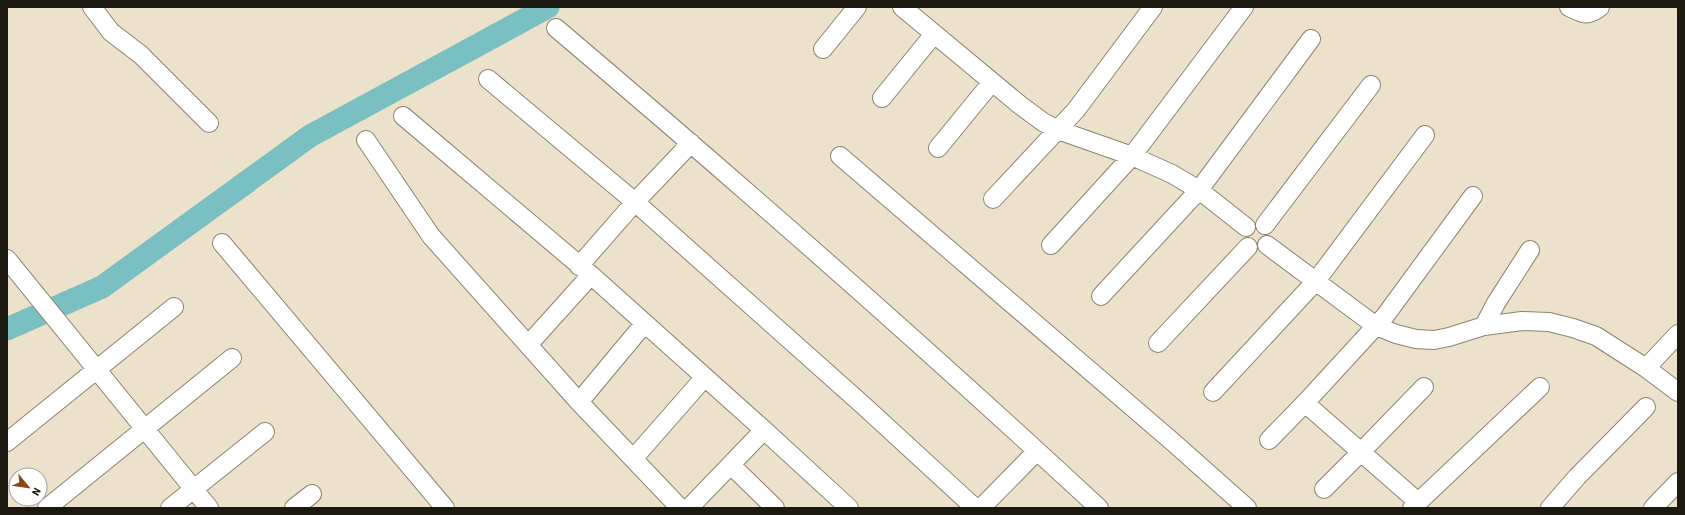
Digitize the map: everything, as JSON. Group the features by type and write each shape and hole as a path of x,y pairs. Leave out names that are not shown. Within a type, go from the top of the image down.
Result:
{"street":[{"path":"92,7 111,32 141,55 209,123"},
{"path":"823,49 857,7"},
{"path":"902,7 1031,114 1058,130 1132,156 1172,174 1199,190 1246,226"},
{"path":"993,199 1081,104 1153,7"},
{"path":"1051,245 1132,156 1244,7"},
{"path":"1569,7 1582,14 1592,13 1600,7"},
{"path":"556,28 691,143 1099,508"},
{"path":"882,98 934,34"},
{"path":"1101,296 1199,190 1311,39"},
{"path":"488,79 635,202 864,406 975,508"},
{"path":"938,148 992,82"},
{"path":"1264,225 1371,85"},
{"path":"403,116 585,271 764,430 848,508"},
{"path":"1213,392 1316,281 1425,135"},
{"path":"366,140 430,236 579,402 680,508"},
{"path":"528,345 585,271 635,202 691,143"},
{"path":"840,156 1174,443 1247,508"},
{"path":"1269,440 1306,403 1385,316 1473,196"},
{"path":"1255,222 1264,225 1270,234 1267,245 1258,250 1248,247 1242,238 1246,226 1255,222"},
{"path":"222,243 445,508"},
{"path":"1267,245 1376,326 1396,334 1416,339 1434,340 1484,326 1522,320 1549,322 1596,336 1646,368 1678,392"},
{"path":"1158,343 1248,247"},
{"path":"1484,326 1496,303 1530,250"},
{"path":"7,260 209,508"},
{"path":"7,442 98,370 174,306"},
{"path":"579,402 644,324"},
{"path":"1646,368 1678,334"},
{"path":"47,508 232,358"},
{"path":"633,459 704,378"},
{"path":"1324,489 1424,387"},
{"path":"1306,403 1361,452 1415,505 1540,387"},
{"path":"1550,508 1577,477 1646,406"},
{"path":"689,508 764,430"},
{"path":"170,508 265,432"},
{"path":"981,508 1037,451"},
{"path":"731,465 775,508"},
{"path":"1653,508 1678,482"},
{"path":"294,508 312,494"}],"waterway":[{"path":"7,329 102,287 310,136 548,7"}]}
